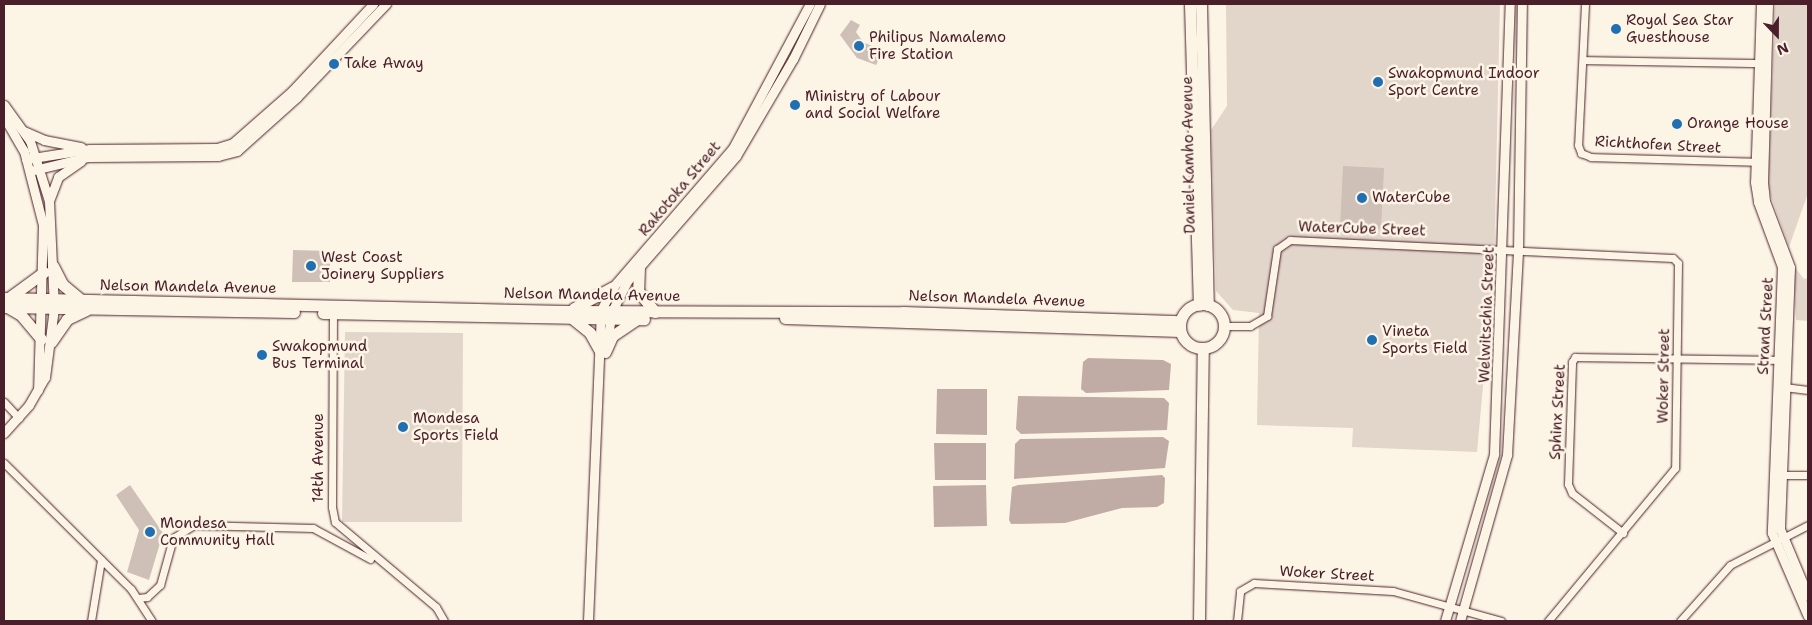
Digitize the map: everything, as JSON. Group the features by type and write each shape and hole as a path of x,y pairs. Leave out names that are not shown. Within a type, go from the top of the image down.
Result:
{"main road":[{"name":"Daniel Kamho Avenue","path":"1190,4 1204,305"},
{"name":"Daniel Kamho Avenue","path":"1201,4 1204,305"},
{"path":"640,266 638,291 655,312"},
{"path":"81,299 62,284 49,269 5,303 21,315 46,341 67,318 90,308"},
{"path":"613,287 570,315 590,333 603,351 618,330 638,319"},
{"name":"Nelson Mandela Avenue","path":"48,303 81,299 333,310"},
{"name":"Nelson Mandela Avenue","path":"5,303 48,303 90,308 333,310 570,315 655,312 903,312 1180,326"},
{"path":"1204,305 1219,312 1224,326 1218,340 1203,348 1188,344 1180,326 1187,310 1204,305"},
{"name":"Nelson Mandela Avenue","path":"606,315 638,319 919,321 1180,326"},
{"path":"1199,621 1203,348"}],"street":[{"path":"26,159 89,153 217,148 233,143 292,91 373,4"},
{"path":"24,131 44,140 89,153 218,156 237,151 297,97 386,4"},
{"name":"Rakotoka Street","path":"588,621 603,351 606,315 613,287 719,168 746,128 810,4"},
{"name":"Rakotoka Street","path":"606,315 640,266 736,156 820,4"},
{"name":"Welwitschia Street","path":"1445,621 1494,454 1503,250 1510,4"},
{"name":"Welwitschia Street","path":"1460,621 1507,455 1518,251 1522,4"},
{"name":"Richthofen Street","path":"1585,4 1578,145 1581,153 1591,157 1760,162"},
{"name":"Strand Street","path":"1761,4 1760,162 1764,201 1790,267 1781,360 1777,539 1808,616"},
{"name":"Strand Street","path":"1761,63 1768,4"},
{"path":"1583,60 1761,63"},
{"path":"4,105 24,131 41,168 49,201 49,269 45,377 19,418 4,433"},
{"path":"4,117 26,159 30,171 43,225 49,269"},
{"path":"30,171 89,153"},
{"path":"49,201 58,177 89,153"},
{"name":"WaterCube Street","path":"1224,326 1250,326 1268,316 1277,249 1290,240 1503,250"},
{"name":"Woker Street","path":"1503,250 1673,258 1680,268 1675,468 1623,533 1548,621"},
{"name":"14th Avenue","path":"333,310 332,507 336,522 396,575 436,607 444,621"},
{"name":"Sphinx Street","path":"1623,533 1572,493 1568,484 1572,362 1582,354 1781,360"},
{"name":"Strand Street","path":"1781,360 1784,387 1782,475 1777,539 1808,596"},
{"path":"1784,387 1808,390"},
{"path":"4,402 19,418"},
{"path":"4,463 138,598 152,621"},
{"path":"1782,475 1808,475"},
{"path":"138,598 148,597 160,585 173,538 194,525 324,530 396,575"},
{"path":"1680,621 1730,565 1777,539 1808,525"},
{"path":"91,621 101,560"},
{"name":"Woker Street","path":"1237,621 1240,591 1254,583 1393,591 1501,621"}],"shaded area":[{"path":"1226,4 1500,4 1494,265 1477,452 1352,447 1353,428 1257,425 1259,313 1233,310 1216,291 1211,130 1227,106"},
{"path":"1775,4 1808,4 1808,193 1789,247 1768,188"},
{"path":"1793,265 1804,279 1808,278 1808,321 1796,320"},
{"name":"Mondesa Sports Field","path":"345,332 463,333 462,522 342,522"},
{"path":"1088,358 1163,360 1171,364 1169,390 1086,393 1081,389 1083,362"},
{"path":"937,389 987,389 987,435 936,434"},
{"path":"1018,396 1164,398 1169,403 1167,430 1021,434 1016,429"},
{"path":"1163,437 1169,441 1165,468 1014,479 1015,444 1020,439"},
{"path":"934,443 986,443 986,480 935,480"},
{"path":"1162,475 1165,478 1164,503 1157,507 1122,508 1065,523 1011,524 1009,520 1012,487 1018,485"},
{"path":"986,485 987,526 934,527 933,486"}],"building":[{"name":"Philipus Namalemo Fire Station","path":"851,20 860,25 856,32 863,42 883,51 876,65 857,58 840,35"},
{"name":"WaterCube","path":"1343,166 1384,168 1381,229 1340,228"},
{"name":"West Coast Joinery Suppliers","path":"293,250 330,251 330,282 292,282"},
{"name":"Mondesa Community Hall","path":"130,485 163,533 149,580 127,572 139,530 116,495"}],"place":[{"name":"Royal Sea Star Guesthouse","path":"1616,29"},
{"name":"Philipus Namalemo Fire Station","path":"859,46"},
{"name":"Take Away","path":"334,64"},
{"name":"Swakopmund Indoor Sport Centre","path":"1378,82"},
{"name":"Ministry of Labour and Social Welfare","path":"795,105"},
{"name":"Orange House","path":"1677,124"},
{"name":"WaterCube","path":"1362,198"},
{"name":"West Coast Joinery Suppliers","path":"311,266"},
{"name":"Vineta Sports Field","path":"1372,340"},
{"name":"Swakopmund Bus Terminal","path":"262,355"},
{"name":"Mondesa Sports Field","path":"403,427"},
{"name":"Mondesa Community Hall","path":"150,532"}]}
